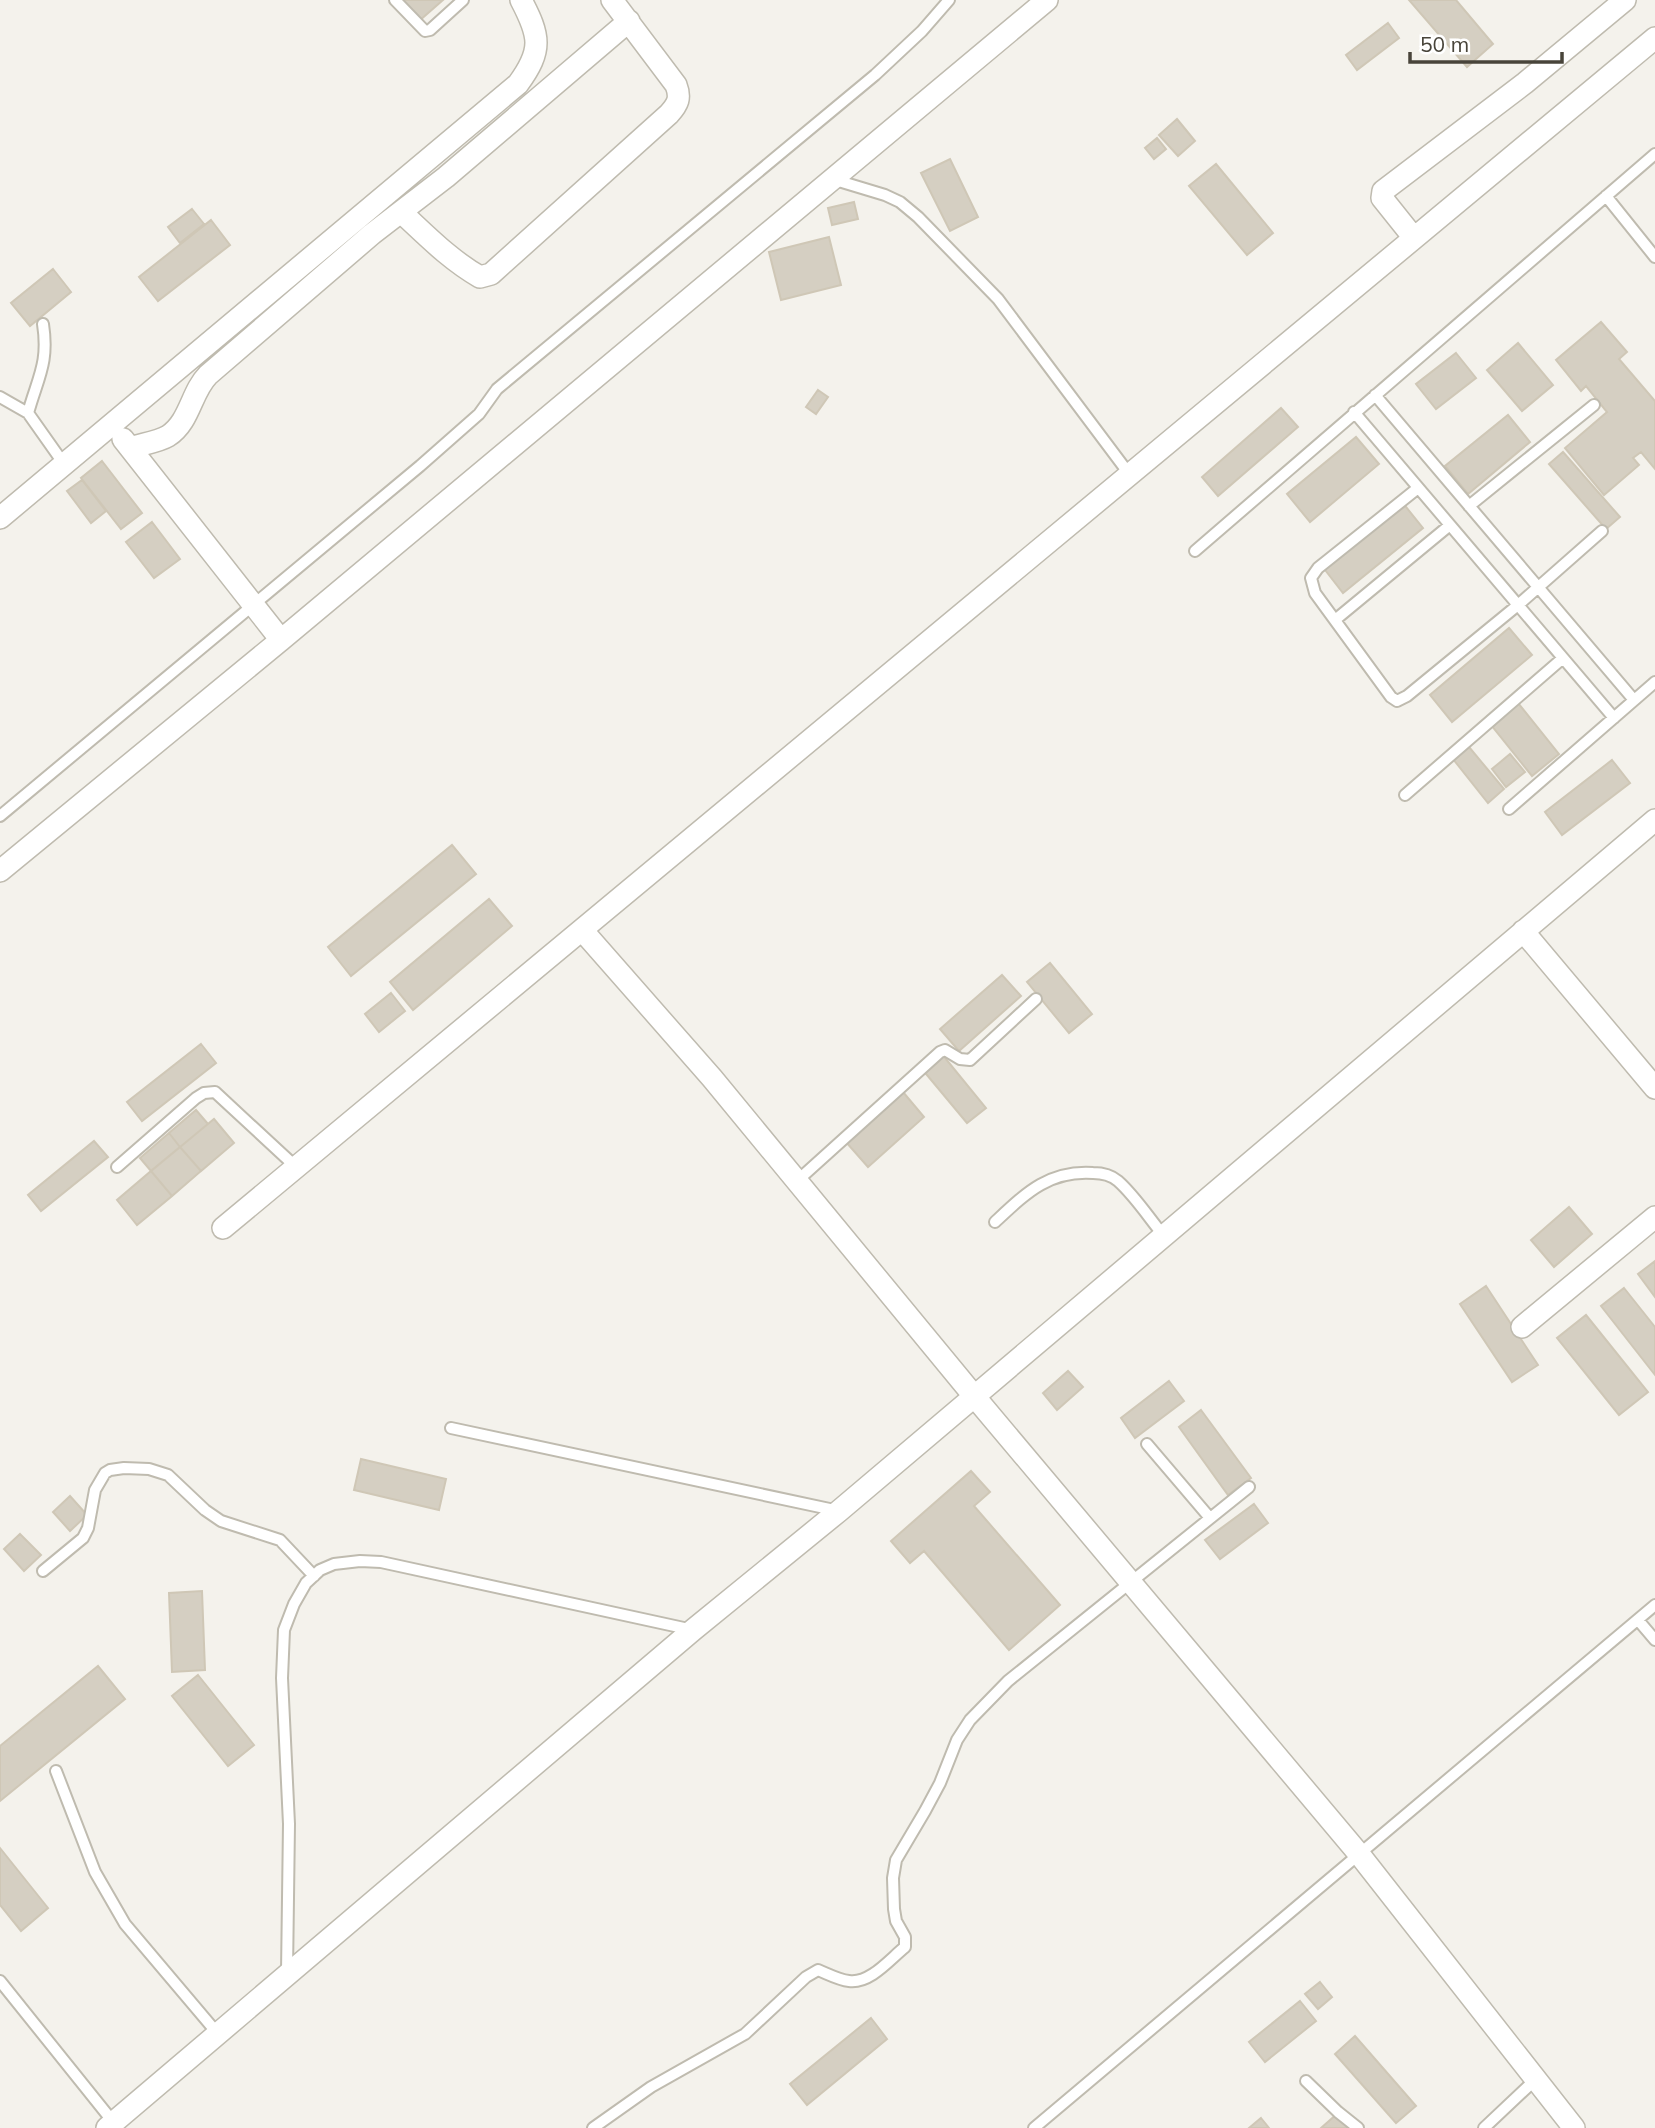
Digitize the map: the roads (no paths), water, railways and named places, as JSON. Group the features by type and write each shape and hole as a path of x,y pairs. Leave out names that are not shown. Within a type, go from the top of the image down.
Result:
{"street":[{"path":"0,518 518,84 532,65 537,43 532,20 521,0"},
{"path":"401,212 442,251 469,271 480,277 491,274 677,105 680,94 676,85 612,0"},
{"path":"0,871 281,640 1047,0"},
{"path":"1414,238 1382,198 1383,191 1525,83 1625,0"},
{"path":"130,448 172,433 185,417 200,383 208,375 629,20"},
{"path":"223,1228 1655,38"},
{"path":"111,424 281,640"},
{"path":"110,2125 1655,820"},
{"path":"582,930 712,1078 974,1396 1359,1854 1574,2128"},
{"path":"1523,931 1655,1087"},
{"path":"1522,1327 1655,1217"}],"lane":[{"path":"395,0 425,31 430,30 463,0"},
{"path":"0,816 440,448 479,414 497,389 875,75 922,31 949,0"},
{"path":"1195,551 1655,154"},
{"path":"832,179 885,195 900,202 918,217 998,299 1130,475"},
{"path":"1606,196 1655,257"},
{"path":"28,413 44,366 46,348 43,324"},
{"path":"1375,395 1634,700"},
{"path":"0,397 28,413 64,464"},
{"path":"1469,506 1594,405"},
{"path":"1354,412 1614,719"},
{"path":"1418,488 1318,568 1311,578 1315,593 1391,697 1397,701 1407,696 1518,605 1602,531"},
{"path":"1335,620 1450,525"},
{"path":"1405,794 1563,658"},
{"path":"1509,809 1655,682"},
{"path":"797,1181 940,1052 945,1050 960,1059 970,1060 1036,999"},
{"path":"117,1167 196,1098 209,1091 215,1093 296,1167"},
{"path":"995,1222 1023,1196 1053,1177 1075,1171 1105,1173 1118,1181 1164,1236"},
{"path":"451,1428 839,1511"},
{"path":"1147,1444 1210,1518"},
{"path":"43,1572 83,1538 88,1528 95,1490 105,1473 124,1468 149,1469 168,1475 205,1510 221,1521 279,1539 314,1576"},
{"path":"593,2128 651,2087 726,2047 806,1977 818,1970 846,1981 858,1982 871,1975 905,1947 905,1937 896,1921 894,1909 893,1878 896,1860 940,1783 957,1740 970,1720 1008,1681 1249,1487"},
{"path":"287,1975 289,1824 282,1678 284,1630 306,1583 320,1570 334,1564 381,1562 693,1630"},
{"path":"1034,2128 1655,1605"},
{"path":"1638,1620 1655,1640"},
{"path":"56,1771 95,1872 125,1924 218,2034"},
{"path":"0,1981 110,2125"},
{"path":"1484,2128 1535,2080"},
{"path":"1306,2081 1357,2128"}]}
